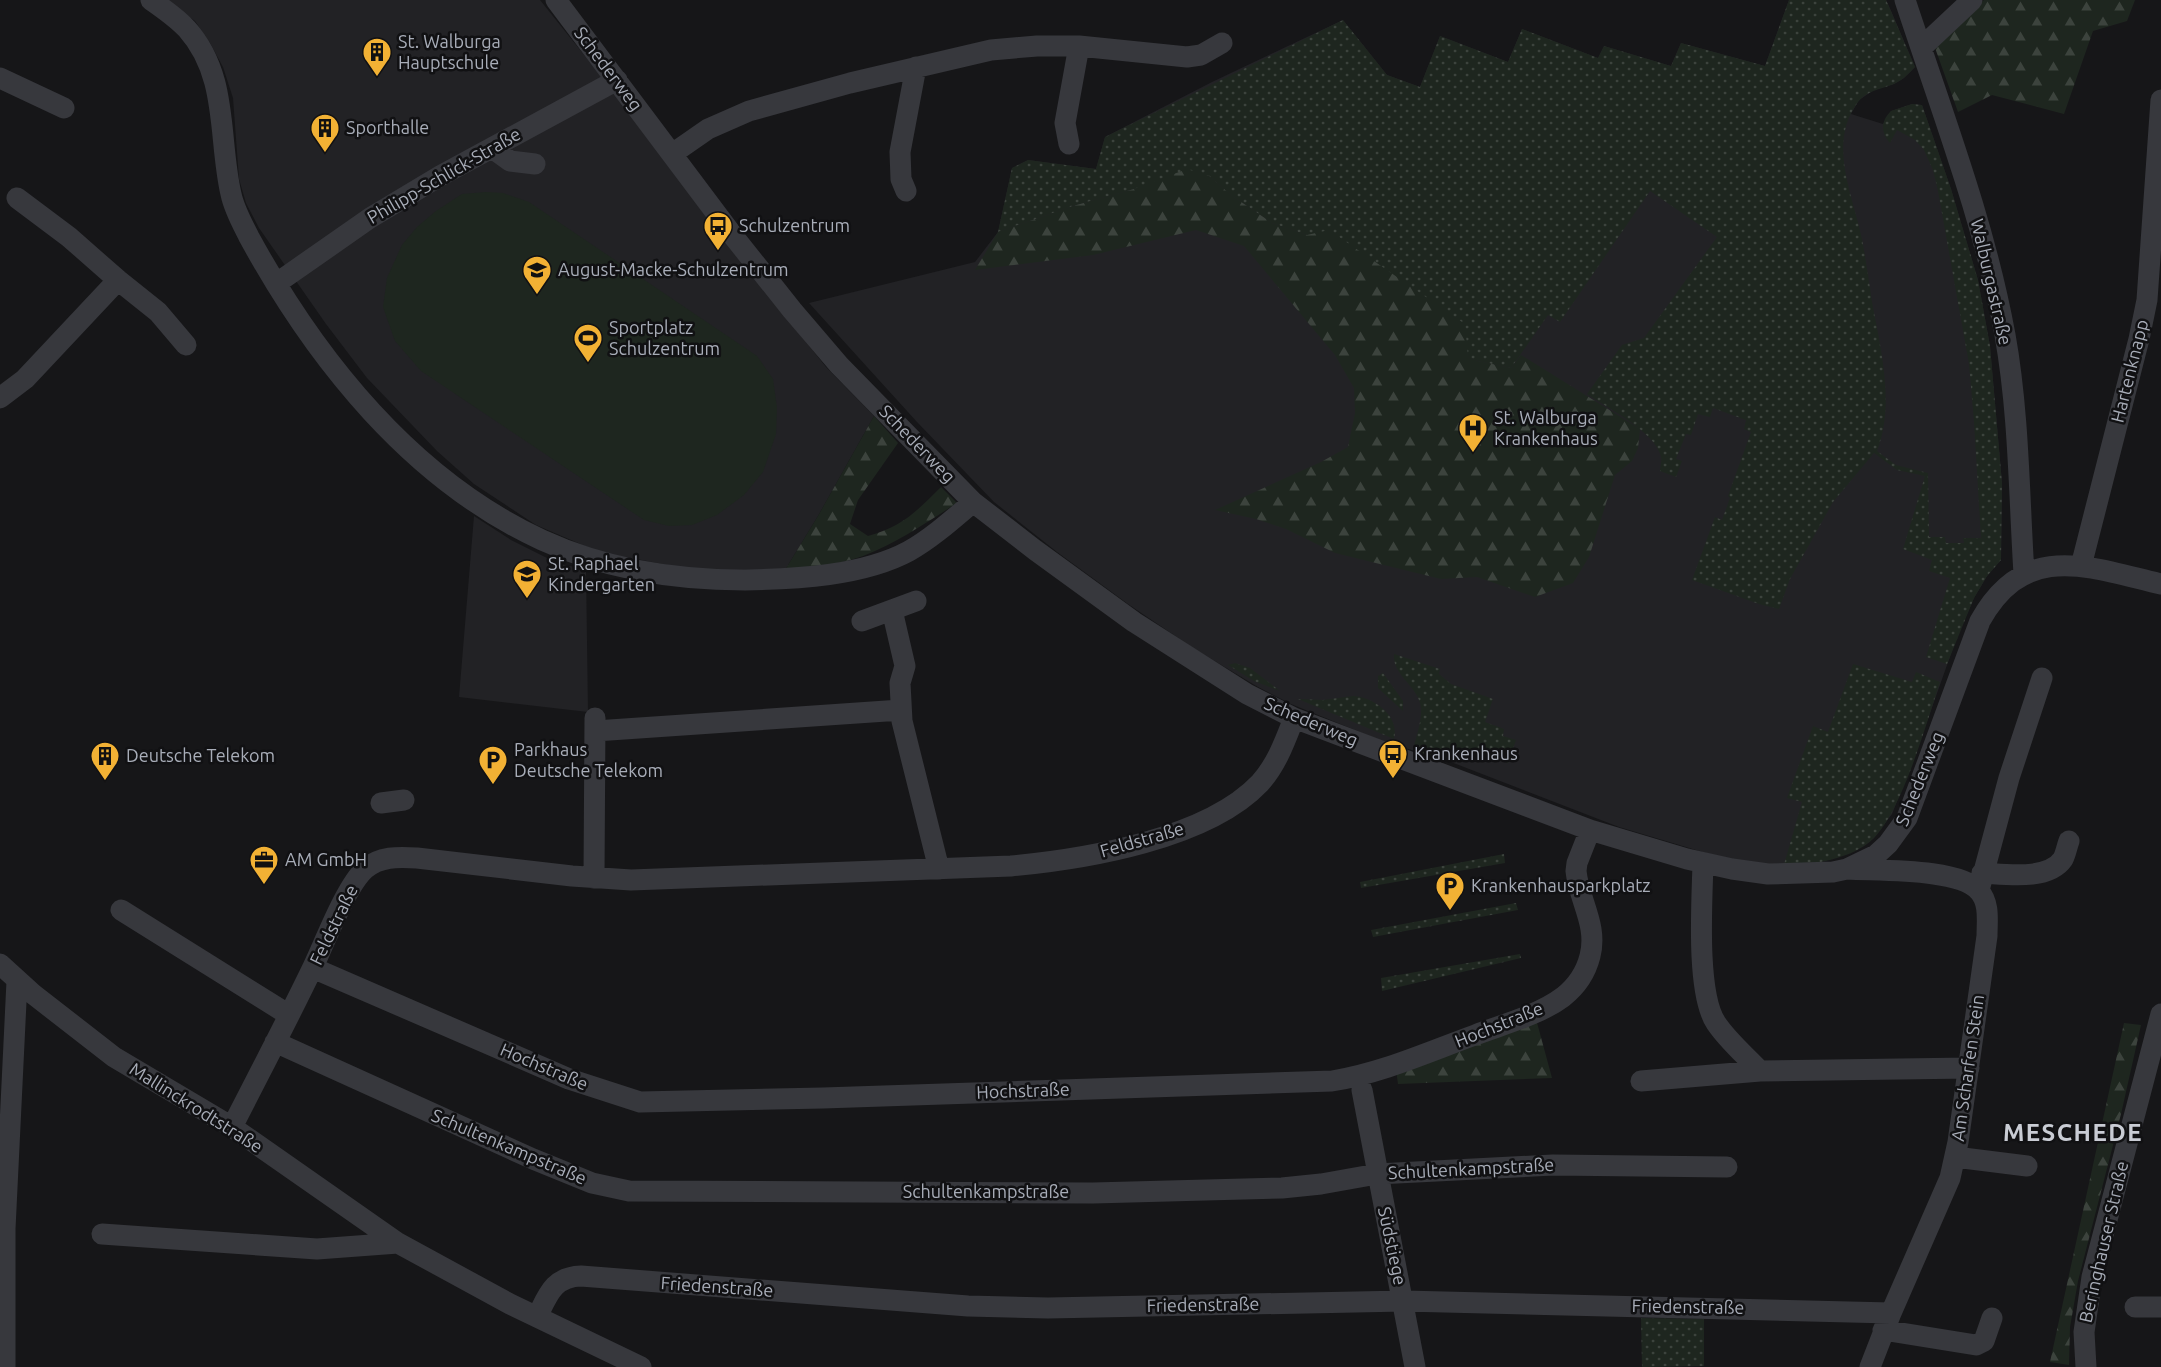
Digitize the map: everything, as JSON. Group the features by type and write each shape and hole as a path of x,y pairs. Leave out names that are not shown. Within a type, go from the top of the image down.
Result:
{"street":[{"path":"151,0 188,30 206,58 218,90 234,203 250,237 295,312 352,390 394,435 467,496 550,543 594,559 657,574 723,580 783,579 828,574 892,559 943,527 973,502"},
{"name":"Schederweg","path":"556,0 741,246 839,365 973,502 1134,622 1247,694 1294,718 1590,830 1703,863 1768,874 1819,873 1847,869 1876,855 1888,844 1907,818 1980,621 1996,597 2012,582 2024,574 2047,566 2081,566 2161,584"},
{"name":"Walburgastraße","path":"1905,0 1977,218 2005,334 2015,420 2024,574"},
{"path":"1921,48 1972,0"},
{"path":"672,154 708,129 749,111 850,82 1011,47 1079,46 1187,57 1201,55 1222,43"},
{"path":"1069,144 1065,130 1066,115 1079,46"},
{"path":"906,191 901,179 900,152 916,67"},
{"path":"0,78 64,108"},
{"name":"Philipp-Schlick-Straße","path":"277,283 370,218 617,80"},
{"name":"Hartenknapp","path":"2081,566 2145,309 2150,272 2161,100"},
{"path":"492,148 510,161 535,164"},
{"path":"17,198 69,237 158,312 186,345"},
{"path":"0,398 24,379 118,280"},
{"path":"862,621 916,602"},
{"path":"892,610 905,666 900,683 902,721 939,869"},
{"path":"1981,882 2012,768 2042,678"},
{"path":"594,878 595,724 901,710"},
{"name":"Feldstraße","path":"232,1127 313,968 353,883 366,868 380,860 398,857 417,858 594,878 670,879 1011,866 1073,858 1179,831 1233,806 1261,782 1276,761 1294,718"},
{"path":"381,803 404,800"},
{"name":"Hochstraße","path":"313,968 569,1078 640,1102 1332,1081 1379,1070 1511,1022 1555,1003 1573,988 1585,970 1592,949 1591,922 1576,871 1590,830"},
{"path":"1847,869 1941,874 1981,882 2044,871 2063,859 2069,841"},
{"path":"1703,863 1702,946 1709,1008 1717,1024 1760,1071"},
{"name":"Am Scharfen Stein","path":"1870,1367 1887,1321 1939,1208 1955,1157 1987,936 1987,908 1981,882"},
{"path":"121,910 289,1015"},
{"name":"Mallinckrodtstraße","path":"0,964 17,981 114,1058 232,1127 398,1243 537,1317 637,1366"},
{"path":"5,1367 5,1229 17,981"},
{"name":"Beringhauser Straße","path":"2086,1367 2084,1332 2092,1277 2152,1041 2161,1014"},
{"name":"Schultenkampstraße","path":"275,1042 579,1179 623,1190 1104,1193 1282,1188 1377,1174 1553,1165 1727,1167"},
{"path":"1641,1081 1760,1071 1969,1068"},
{"name":"Südstiege","path":"1362,1090 1415,1367"},
{"path":"1955,1157 2027,1167"},
{"path":"102,1234 307,1249 337,1249 398,1243"},
{"name":"Friedenstraße","path":"537,1317 552,1288 570,1277 581,1276 957,1305 1037,1308 1404,1301 1887,1321 1976,1345 1984,1341 1992,1318"},
{"path":"2135,1307 2161,1307"}],"shaded area":[{"name":"August-Macke-Schulzentrum","path":"166,0 540,0 609,86 717,231 826,367 874,416 785,570 689,569 599,552 536,525 474,484 437,451 367,378 259,228 246,203 239,179 233,98 223,67 195,21"},
{"name":"St. Walburga Krankenhaus","path":"1789,0 1886,0 1889,6 1915,67 1894,84 1874,90 1859,100 1851,114 1883,124 1891,111 1912,104 1922,105 1951,189 1978,280 1990,346 2002,483 2001,560 1987,576 1974,598 1957,637 1892,814 1873,839 1845,855 1803,867 1750,863 1706,853 1619,827 1451,762 1382,741 1291,704 1258,687 1193,648 1128,604 994,502 917,422 809,303 975,262 998,232 1012,168 1028,160 1096,169 1105,137 1212,82 1343,20 1387,75 1420,87 1440,36 1508,62 1522,29 1598,58 1604,46 1671,66 1681,43 1765,66"},
{"name":"St. Raphael Kindergarten","path":"474,516 511,540 559,564 586,569 588,712 459,697"}],"green space":[{"path":"1789,0 1886,0 1915,67 1897,82 1861,98 1849,118 1844,135 1843,152 1863,247 1885,377 1885,415 1877,451 1896,465 1928,473 1929,537 1945,537 1946,543 1964,543 1963,538 1981,538 1969,364 1933,170 1924,150 1915,140 1897,130 1890,143 1887,139 1883,127 1891,111 1912,104 1922,105 1951,189 1978,280 1990,346 2002,483 2001,560 1987,576 1974,598 1947,664 1926,657 1950,578 1929,571 1932,560 1903,549 1925,476 1897,470 1874,453 1833,502 1790,579 1779,609 1692,580 1715,517 1722,520 1730,498 1728,496 1751,432 1744,429 1746,420 1713,408 1710,417 1698,414 1691,435 1686,434 1676,459 1682,461 1676,477 1660,471 1661,457 1657,448 1641,430 1587,394 1622,345 1644,338 1717,237 1650,191 1560,322 1548,315 1511,368 1468,357 1466,346 1307,235 1272,223 1231,195 1209,176 1134,189 1073,206 998,232 1012,168 1028,160 1096,169 1105,137 1343,20 1387,75 1420,87 1440,36 1508,62 1522,29 1598,58 1604,46 1671,66 1681,43 1765,66"},
{"path":"1984,0 2135,0 2127,21 2093,31 2064,114 1992,95 1958,112 1934,45"},
{"path":"1187,169 1209,176 1231,195 1272,223 1307,235 1329,230 1465,324 1468,357 1511,368 1521,355 1640,429 1638,448 1632,461 1615,475 1589,557 1573,583 1535,597 1477,577 1441,579 1335,553 1286,529 1256,519 1215,510 1321,462 1348,447 1355,413 1354,388 1335,355 1244,246 1196,230 1093,255 975,270 998,232 1073,206 1134,189"},
{"name":"Sportplatz Schulzentrum","path":"503,193 529,202 757,356 773,379 777,408 776,434 763,472 744,495 717,515 692,525 669,526 644,520 421,371 395,341 383,307 387,278 402,245 417,227 462,194"},
{"path":"874,416 898,443 858,500 850,524 868,536 890,528 908,517 941,487 957,503 900,539 876,551 835,564 785,570 818,516"},
{"path":"1394,654 1440,669 1439,674 1451,684 1493,699 1485,722 1504,729 1503,736 1516,740 1508,763 1479,756 1465,757 1451,762 1413,750 1420,724 1421,708 1416,693 1397,669"},
{"path":"1235,663 1250,668 1280,691 1254,681 1228,665"},
{"path":"1853,664 1912,682 1916,672 1940,682 1921,742 1895,807 1874,838 1843,856 1818,863 1783,868 1802,802 1787,798 1813,726 1828,732"},
{"path":"1383,673 1403,701 1403,711 1378,688 1378,676"},
{"path":"1353,696 1369,700 1384,709 1393,723 1394,739 1298,699 1323,700"},
{"path":"1504,854 1505,863 1361,888 1360,882"},
{"path":"1516,903 1518,910 1373,937 1371,930"},
{"path":"1520,954 1521,958 1382,991 1381,978"},
{"path":"1536,1019 1552,1078 1398,1084 1396,1069"},
{"path":"2124,1023 2141,1025 2121,1114 2078,1281 2070,1327 2069,1365 2050,1362"},
{"path":"1641,1318 1704,1319 1704,1366 1642,1367"}],"place":[{"name":"St. Walburga Hauptschule","path":"377,78"},
{"name":"Sporthalle","path":"325,154"},
{"name":"Schulzentrum","path":"718,252"},
{"name":"August-Macke-Schulzentrum","path":"537,296"},
{"name":"Sportplatz Schulzentrum","path":"588,364"},
{"name":"St. Walburga Krankenhaus","path":"1473,454"},
{"name":"St. Raphael Kindergarten","path":"527,600"},
{"name":"Krankenhaus","path":"1393,780"},
{"name":"Deutsche Telekom","path":"105,782"},
{"name":"Parkhaus Deutsche Telekom","path":"493,786"},
{"name":"AM GmbH","path":"264,886"},
{"name":"Krankenhausparkplatz","path":"1450,912"}],"district":[{"name":"MESCHEDE","path":"2073,1133"}]}
